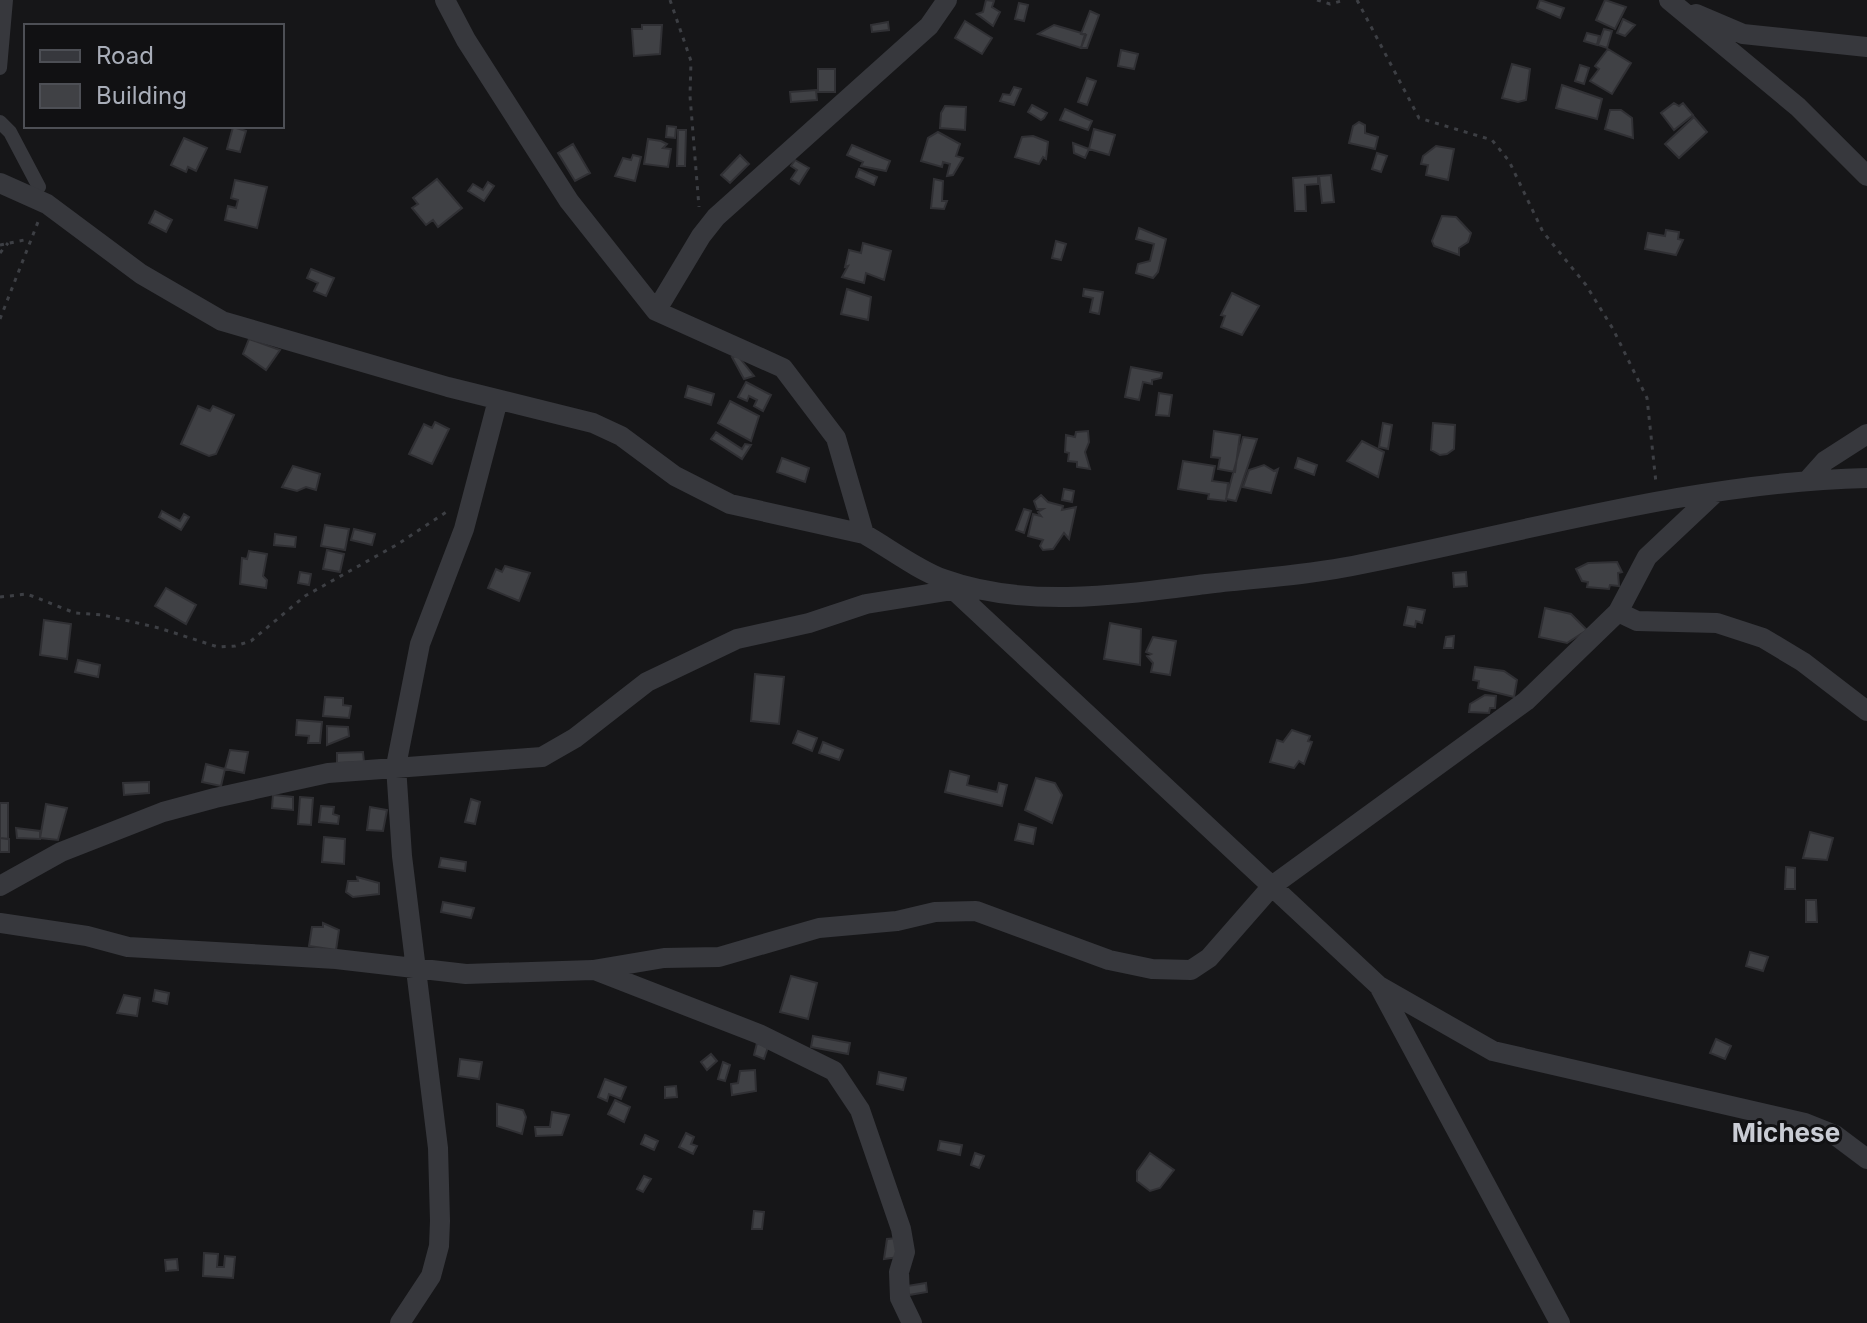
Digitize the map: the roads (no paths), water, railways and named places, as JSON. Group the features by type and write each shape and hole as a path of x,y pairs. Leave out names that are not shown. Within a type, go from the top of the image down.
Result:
{"street":[{"path":"0,68 6,0"},
{"path":"445,0 466,40 569,201 656,311 783,368 836,438 864,534"},
{"path":"656,311 701,236 738,195 929,26 947,0"},
{"path":"1670,0 1704,19 1743,34 1867,47"},
{"path":"1670,0 1798,107 1867,176"},
{"path":"0,122 10,132 43,196"},
{"path":"0,183 43,196 141,274 222,321 498,400 593,423 621,436 675,476 730,504 864,534 948,584 1379,986 1493,1051 1805,1123 1835,1135 1867,1159"},
{"path":"400,1323 431,1276 439,1233 438,1148 402,856 396,766 420,644 464,529 498,400"},
{"path":"1808,480 1825,461 1867,434"},
{"path":"0,886 61,852 163,812 328,773 542,757 575,738 647,682 737,639 809,623 866,604 948,584 1012,595 1111,596 1358,565 1716,492 1808,480 1867,478"},
{"path":"0,923 87,936 128,947 466,974 593,970 664,958 719,957 819,928 897,921 935,912 976,911 1109,960 1152,969 1191,970 1209,958 1272,886 1526,701 1618,612 1647,557 1716,492"},
{"path":"1618,612 1637,621 1717,623 1763,638 1803,662 1867,711"},
{"path":"593,970 759,1034 834,1071 860,1110 901,1229 905,1252 899,1272 900,1298 912,1323"},
{"path":"1379,986 1560,1323"}],"district":[{"name":"Michese","path":"1786,1132"}]}
